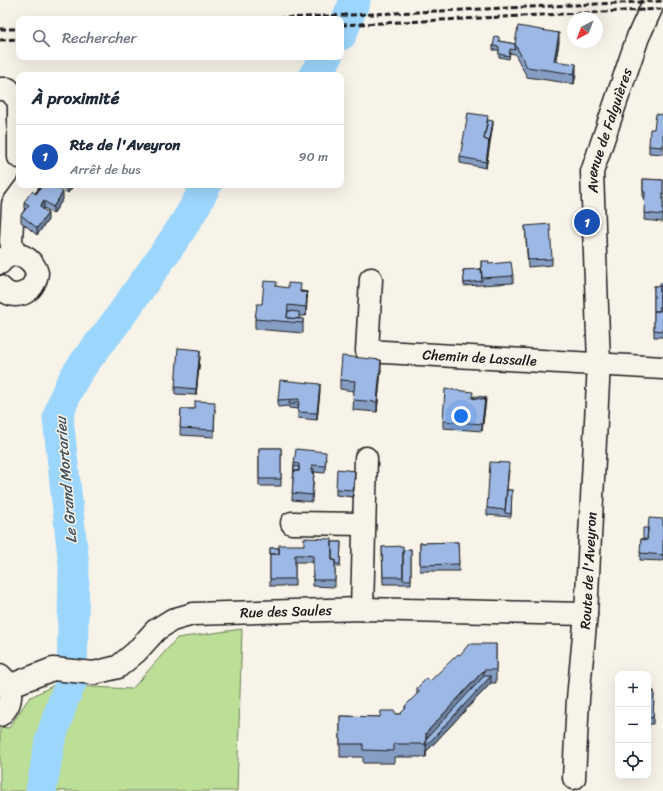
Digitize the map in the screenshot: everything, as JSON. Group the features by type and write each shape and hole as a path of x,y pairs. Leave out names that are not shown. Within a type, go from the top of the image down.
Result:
{"street":[{"name":"Avenue de Falguières","path":"599,363 592,172 638,37 655,0"},
{"path":"0,89 8,89 16,98"},
{"path":"2,295 23,294 29,291 36,279 35,266 30,259 24,256 7,259 11,242 13,204 25,188"},
{"name":"Chemin de Lassalle","path":"370,279 367,351 599,363 663,368"},
{"name":"Route de l'Aveyron","path":"575,787 578,699 586,614 599,363"},
{"path":"362,609 366,458"},
{"path":"292,523 364,524"},
{"name":"Rue des Saules","path":"5,680 53,669 94,673 118,667 136,652 156,630 172,620 193,614 362,609 586,614"},
{"path":"0,715 10,702 5,680"}],"green space":[{"path":"242,629 237,791 0,791 0,727 9,728 29,698 54,685 132,689 177,638"}],"building":[{"path":"518,26 559,33 554,61 576,64 574,74 527,67 515,44"},
{"path":"495,36 499,37 499,41 515,44 515,50 510,49 509,56 499,54 499,47 493,46"},
{"path":"468,113 488,116 484,139 489,141 486,162 460,157"},
{"path":"656,114 663,115 663,147 649,146 650,129 654,129"},
{"path":"488,120 493,121 489,144 489,141 484,139"},
{"path":"643,179 663,180 663,215 644,213 645,192 643,191"},
{"path":"41,188 58,188 63,192 53,207 44,201 40,207 48,213 37,228 21,215 29,205 24,202 32,191 36,194"},
{"path":"550,224 552,259 528,260 525,226"},
{"path":"481,261 489,261 489,264 511,262 513,276 482,278"},
{"path":"481,269 482,281 464,283 463,270"},
{"path":"264,281 277,282 276,286 288,288 288,283 301,284 300,292 307,292 306,307 288,305 287,318 303,319 303,323 255,319 257,304 262,304"},
{"path":"660,283 663,283 663,331 654,330 654,311 660,311"},
{"path":"654,286 660,286 660,311 654,311"},
{"path":"288,311 299,312 299,319 287,318"},
{"path":"178,348 200,350 196,389 175,387"},
{"path":"342,356 381,360 377,402 353,400 355,381 340,380"},
{"path":"280,380 320,384 317,413 298,412 299,399 278,400"},
{"path":"445,389 473,392 472,398 485,399 482,424 443,421"},
{"path":"474,396 486,397 485,403 485,399 473,398"},
{"path":"195,401 215,402 214,430 180,428 181,409 195,409"},
{"path":"289,402 299,402 298,405 289,404"},
{"path":"259,448 281,448 281,479 259,479"},
{"path":"296,449 326,452 325,466 312,465 311,472 314,472 312,495 292,493 294,471 299,471 299,464 294,463"},
{"path":"490,462 509,463 505,510 487,508"},
{"path":"294,466 299,467 299,471 294,471"},
{"path":"337,469 355,471 353,490 336,489"},
{"path":"507,490 512,490 511,514 505,513"},
{"path":"649,518 663,519 663,555 640,553 641,539 647,540"},
{"path":"643,528 648,528 647,540 643,539"},
{"path":"304,538 332,539 332,560 335,560 335,580 313,580 313,556 304,555 295,555 295,579 270,579 270,554 279,554 279,545 304,545"},
{"path":"332,542 341,542 340,564 335,564 335,560 332,560"},
{"path":"458,542 459,564 420,565 420,543"},
{"path":"403,546 403,577 383,577 382,547"},
{"path":"270,548 279,548 279,554 270,554"},
{"path":"411,549 411,580 403,580 403,550"},
{"path":"469,644 496,644 496,670 484,670 426,733 426,744 394,744 394,751 363,750 363,744 340,744 340,716 380,717 381,711 395,711 395,714 400,714 406,708 405,706 420,691 417,688 427,678 430,681 458,654 460,655"},
{"path":"484,676 491,676 426,746 426,739"},
{"path":"651,691 654,691 653,718 651,718"}],"waterway":[{"name":"Le Grand Mortarieu","path":"344,28 355,0"},
{"name":"Le Grand Mortarieu","path":"316,72 325,60"},
{"name":"Le Grand Mortarieu","path":"41,791 50,741 63,701 72,681 74,566 58,418 67,392 79,371 120,317 171,244 193,210 204,188"}],"railway":[{"path":"327,16 663,1"},
{"path":"344,25 663,9"},
{"path":"0,29 16,29"},
{"path":"0,40 16,39"}],"place":[{"name":"Rte de l'Aveyron","path":"587,222"}]}
